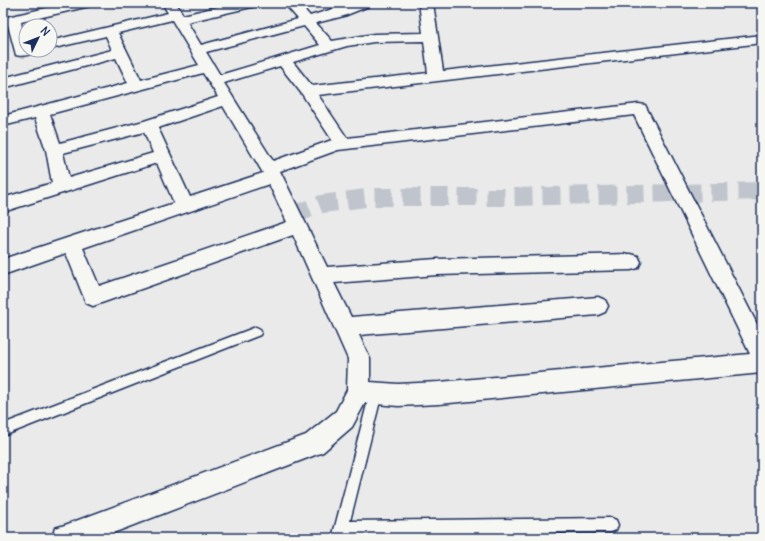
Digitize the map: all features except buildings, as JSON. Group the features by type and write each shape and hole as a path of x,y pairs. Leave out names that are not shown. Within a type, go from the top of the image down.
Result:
{"street":[{"path":"18,39 8,21 84,3"},
{"path":"58,43 110,31 175,13 248,3"},
{"path":"291,3 329,46"},
{"path":"197,50 307,20 339,13 364,3"},
{"path":"426,3 429,37 436,77"},
{"path":"175,13 226,100 272,173 359,359 368,393"},
{"path":"110,31 137,86"},
{"path":"3,122 137,86 283,60 329,46 374,38 429,37"},
{"path":"308,91 762,39"},
{"path":"3,83 121,52"},
{"path":"26,58 27,76"},
{"path":"283,60 308,91 339,136 339,143 336,145"},
{"path":"54,150 149,125 226,100"},
{"path":"3,267 185,206 272,173 336,145 639,110 762,356"},
{"path":"41,111 54,150 62,188"},
{"path":"149,125 185,206"},
{"path":"3,206 162,156"},
{"path":"72,243 93,297 298,226"},
{"path":"321,276 437,267 631,262"},
{"path":"344,327 598,306"},
{"path":"368,393 398,395 439,393 762,363"},
{"path":"66,538 314,444 344,419 368,393"}],"lane":[{"path":"3,430 256,332"},
{"path":"368,393 340,533 611,525"}],"tunnel":[{"path":"293,215 322,204 373,197 510,197 762,191"}]}
